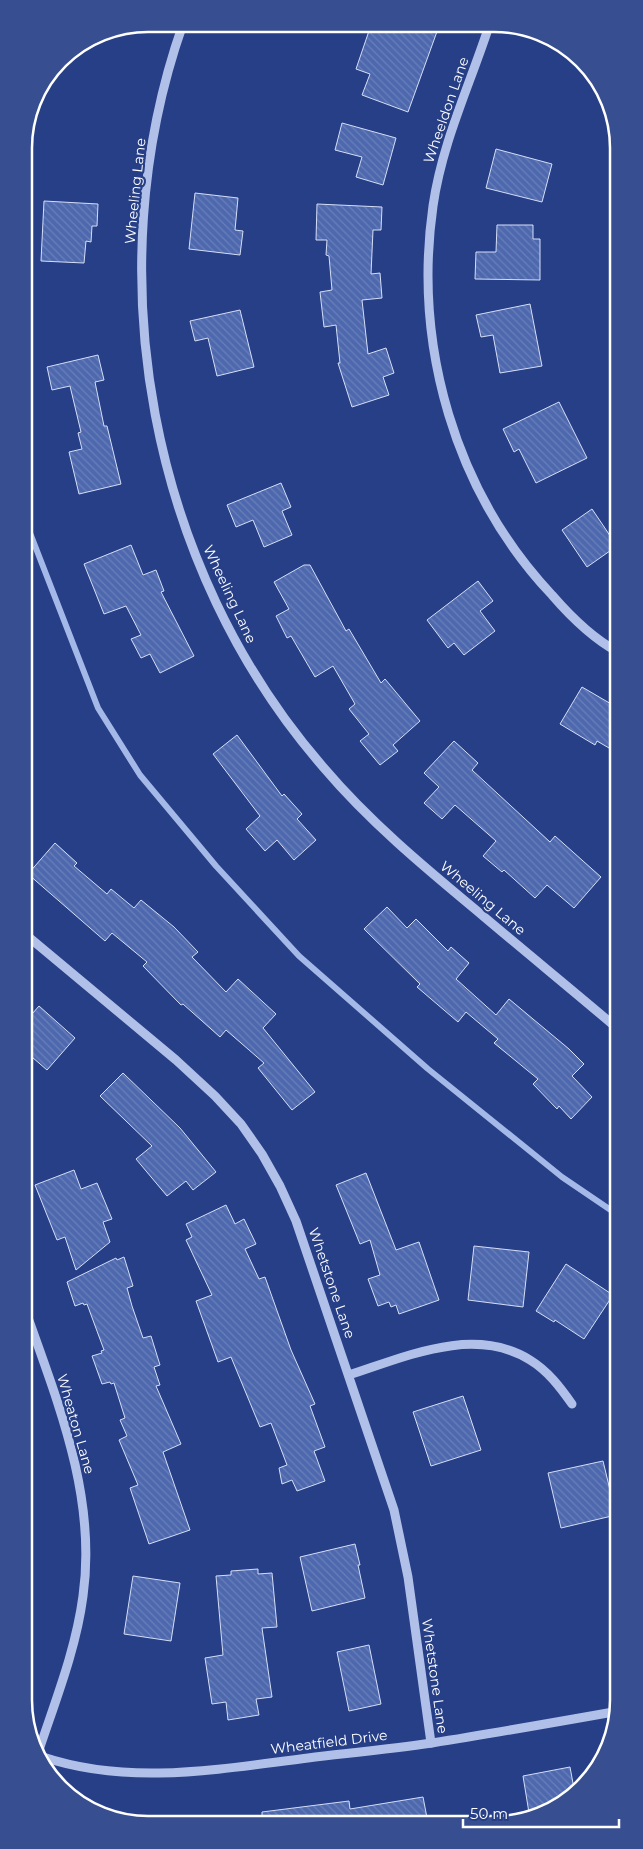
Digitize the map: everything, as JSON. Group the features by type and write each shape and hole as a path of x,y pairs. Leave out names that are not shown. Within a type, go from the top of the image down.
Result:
{"street":[{"name":"Wheeling Lane","path":"181,32 163,92 151,153 143,231 142,293 148,372 164,456 174,494 202,571 222,613 262,685 291,728 323,768 398,843 610,1022"},
{"name":"Wheeldon Lane","path":"487,32 445,149 433,207 428,272 431,333 436,363 451,426 463,458 488,510 529,569 565,610 586,630 610,648"},
{"name":"Whetstone Lane","path":"32,940 195,1076 229,1110 252,1138 280,1186 296,1221 386,1482 399,1531 408,1577 431,1743"},
{"name":"Wheaton Lane","path":"32,1330 72,1448 83,1507 85,1543 83,1594 78,1626 41,1744"},
{"path":"349,1375 411,1354 442,1347 469,1344 497,1347 520,1355 539,1366 555,1382 572,1404"},
{"name":"Wheatfield Drive","path":"47,1757 75,1766 108,1772 163,1774 431,1743 610,1712"}],"building":[{"path":"369,32 437,32 408,112 362,95 370,74 356,69"},
{"path":"342,123 396,138 383,185 356,177 362,157 335,150"},
{"path":"496,149 552,164 542,202 486,188"},
{"path":"195,193 238,198 235,230 243,231 240,255 189,249"},
{"path":"44,201 98,204 97,226 92,226 91,242 86,241 84,263 41,261"},
{"path":"317,204 382,207 381,230 373,230 371,274 380,273 382,298 362,300 368,354 386,348 394,373 383,377 389,395 352,407 338,363 340,363 336,325 324,327 320,292 332,290 329,256 326,255 327,240 316,240"},
{"path":"497,225 533,225 533,239 540,239 540,280 475,279 476,252 496,252"},
{"path":"530,304 542,366 500,373 493,335 481,337 476,315"},
{"path":"240,310 254,367 217,376 208,338 195,341 190,321"},
{"path":"98,355 104,380 95,382 104,426 107,426 121,484 79,494 69,452 82,449 78,433 81,432 70,386 52,390 47,367"},
{"path":"559,402 587,458 536,483 519,449 514,452 503,429"},
{"path":"281,483 291,507 282,511 292,535 264,547 253,520 236,527 227,505"},
{"path":"592,509 610,536 610,551 587,567 562,530"},
{"path":"131,545 143,575 156,570 164,591 161,592 194,656 160,673 150,654 141,658 131,639 141,635 126,606 104,614 84,564"},
{"path":"304,565 310,565 346,631 349,629 381,683 385,679 420,721 393,745 398,751 380,765 360,741 369,734 349,709 355,704 333,666 315,677 291,636 287,638 276,616 289,609 274,582"},
{"path":"478,581 493,601 480,611 495,631 464,655 454,643 448,648 427,620"},
{"path":"582,687 610,703 610,746 609,748 597,741 595,745 560,724"},
{"path":"237,735 282,796 284,794 302,814 297,819 316,840 294,860 277,840 265,851 246,829 260,816 213,754"},
{"path":"454,741 478,763 472,770 550,842 555,836 601,877 574,908 547,885 535,898 504,870 502,872 483,856 496,841 455,805 442,819 424,803 439,787 424,773"},
{"path":"55,843 77,863 74,866 107,894 111,889 134,908 141,900 174,927 198,952 192,957 226,992 238,979 276,1014 263,1028 315,1092 292,1110 258,1068 264,1063 226,1030 220,1037 183,1004 181,1005 143,966 147,962 112,933 105,941 33,878 33,869"},
{"path":"387,907 407,928 416,919 448,951 451,947 469,963 456,979 496,1015 509,999 569,1049 584,1064 572,1076 592,1097 571,1119 559,1106 557,1109 533,1084 538,1079 494,1043 498,1039 466,1012 458,1022 417,987 420,984 364,929"},
{"path":"39,1006 75,1038 47,1070 32,1057 32,1013"},
{"path":"123,1073 180,1128 216,1172 193,1190 186,1181 167,1196 136,1159 152,1146 100,1096"},
{"path":"74,1170 81,1189 97,1183 112,1219 103,1222 110,1242 76,1270 65,1237 57,1240 35,1185"},
{"path":"366,1173 396,1250 419,1242 439,1300 399,1314 396,1305 391,1307 389,1302 378,1306 368,1279 380,1275 370,1240 360,1244 336,1185"},
{"path":"226,1205 235,1224 244,1219 256,1244 245,1249 259,1279 265,1277 291,1350 315,1404 310,1406 325,1447 314,1451 325,1481 297,1491 292,1480 282,1484 279,1468 287,1465 271,1423 260,1427 231,1357 218,1362 196,1301 212,1295 186,1240 192,1237 186,1224"},
{"path":"474,1246 529,1252 523,1307 468,1300"},
{"path":"124,1257 133,1286 127,1288 132,1306 143,1338 151,1336 160,1365 154,1367 160,1385 156,1386 181,1444 163,1452 190,1530 149,1544 130,1488 138,1485 119,1440 127,1436 120,1420 125,1418 114,1383 102,1384 92,1356 102,1353 101,1351 104,1350 87,1304 84,1305 83,1303 75,1306 67,1282 116,1258 117,1260"},
{"path":"566,1264 610,1293 610,1300 584,1339 555,1320 554,1322 536,1311"},
{"path":"463,1396 481,1450 431,1466 413,1412"},
{"path":"603,1461 610,1490 610,1516 561,1528 548,1473"},
{"path":"355,1544 365,1598 312,1611 300,1557"},
{"path":"258,1569 258,1574 272,1573 277,1627 262,1628 272,1697 256,1699 259,1715 228,1720 226,1702 212,1704 205,1658 223,1655 216,1576 231,1575 231,1571"},
{"path":"133,1576 180,1583 171,1641 124,1634"},
{"path":"369,1645 381,1704 349,1711 337,1652"},
{"path":"570,1767 573,1786 553,1801 529,1811 523,1776"},
{"path":"423,1797 427,1816 262,1816 262,1812 349,1801 350,1809"}],"waterway":[{"path":"33,540 98,708 140,775 216,866 299,956 428,1069 562,1177 610,1210"}]}
